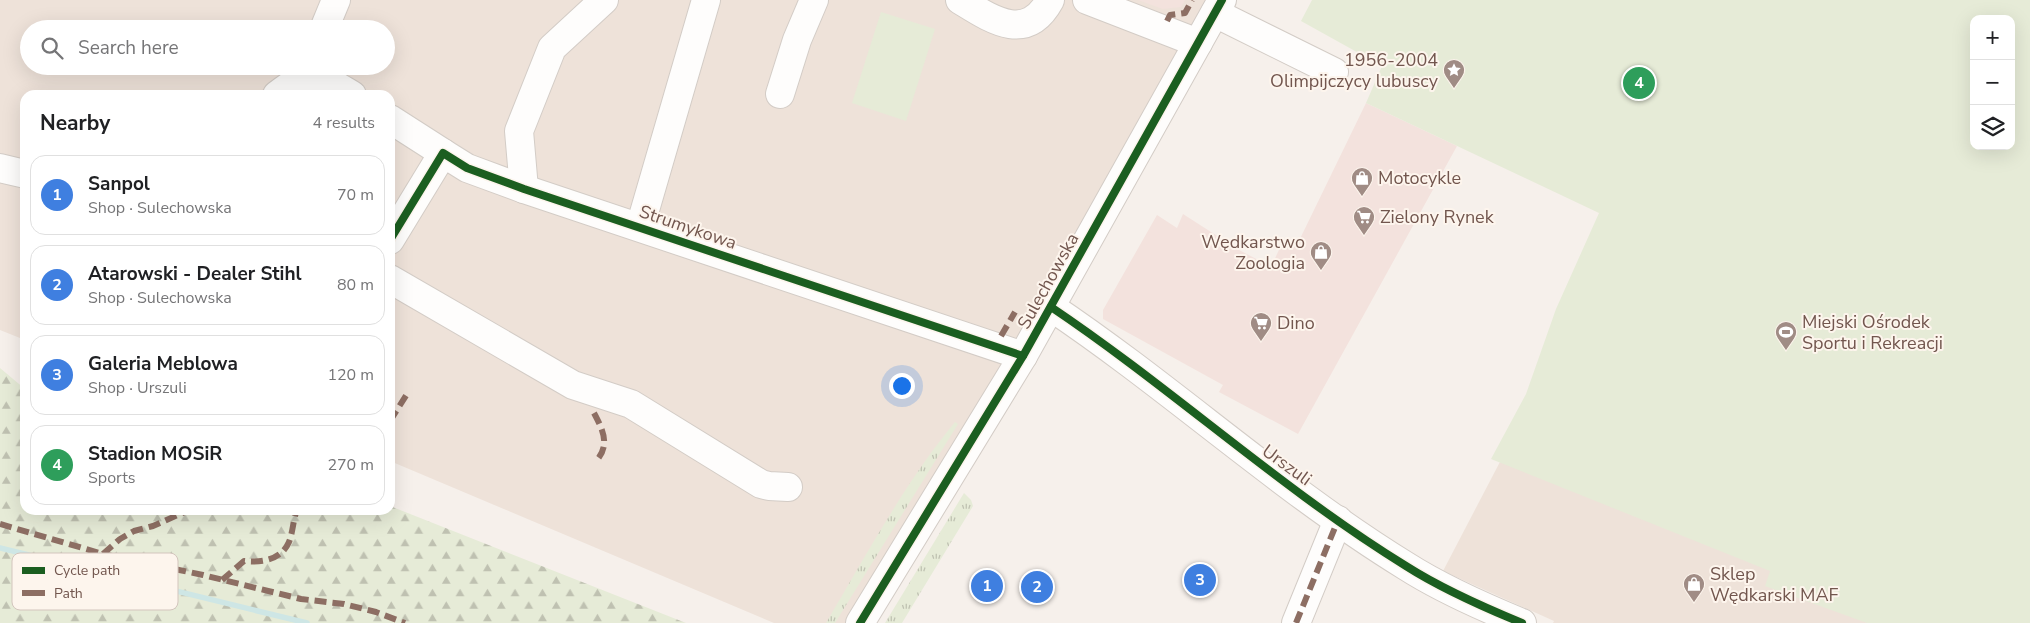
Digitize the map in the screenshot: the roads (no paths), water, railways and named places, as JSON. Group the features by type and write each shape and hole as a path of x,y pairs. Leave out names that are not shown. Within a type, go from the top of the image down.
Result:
{"street":[{"path":"328,20 336,0"},
{"path":"524,189 519,131 552,48 604,0"},
{"name":"Strumykowa","path":"640,227 706,0"},
{"path":"780,94 797,40 814,0"},
{"path":"960,0 992,20 1010,25 1029,22 1046,8 1050,0"},
{"path":"1086,0 1198,43"},
{"path":"1218,7 1334,72"},
{"name":"Sulechowska","path":"860,623 1023,356 1218,7"},
{"path":"283,90 305,75"},
{"path":"318,75 343,90"},
{"name":"Strumykowa","path":"395,122 468,168 524,189 1023,356"},
{"path":"395,232 443,153"},
{"path":"0,168 20,173"},
{"path":"395,282 573,385 631,404 761,484 788,487"},
{"name":"Urszuli","path":"1051,307 1191,408 1238,448 1407,567 1522,623"},
{"path":"1296,623 1338,520"}],"waterway":[{"path":"0,548 20,553"},
{"path":"178,591 307,623"}],"place":[{"name":"Stadion MOSiR","path":"1639,83"},
{"name":"1956-2004 Olimpijczycy lubuscy","path":"1454,89"},
{"name":"Motocykle","path":"1362,197"},
{"name":"Zielony Rynek","path":"1364,236"},
{"name":"Wędkarstwo Zoologia","path":"1321,271"},
{"name":"Dino","path":"1261,342"},
{"name":"Miejski Ośrodek Sportu i Rekreacji","path":"1786,351"},
{"name":"Galeria Meblowa","path":"1200,580"},
{"name":"Sanpol","path":"987,586"},
{"name":"Atarowski - Dealer Stihl","path":"1037,587"},
{"name":"Sklep Wędkarski MAF","path":"1694,603"}]}
